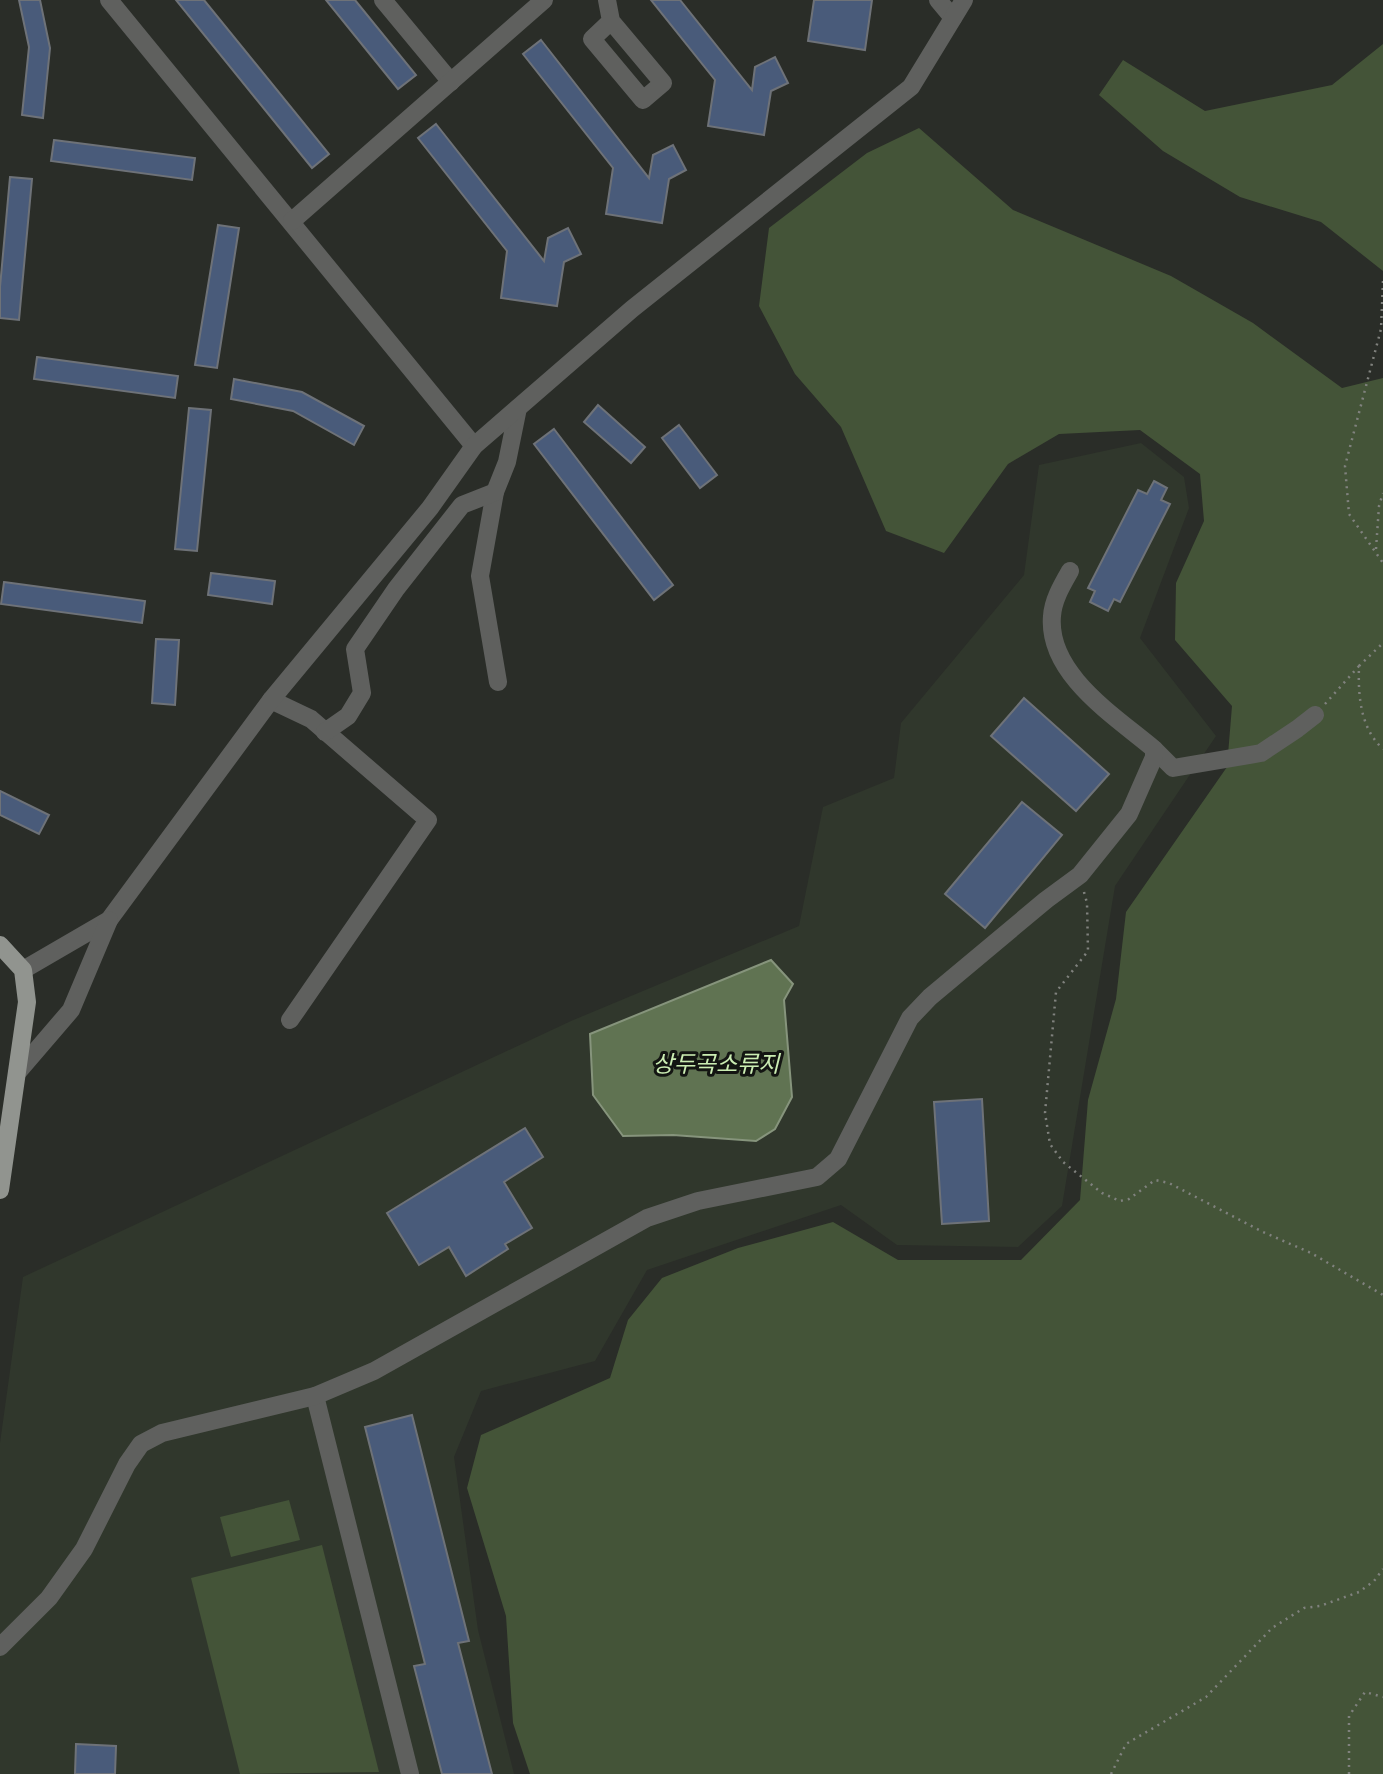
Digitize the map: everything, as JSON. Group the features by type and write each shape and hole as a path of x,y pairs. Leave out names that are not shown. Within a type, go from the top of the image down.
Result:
{"main road":[{"path":"0,945 23,971 27,1002 0,1190"}],"street":[{"path":"383,0 451,82"},
{"path":"292,221 544,0"},
{"path":"607,0 611,21"},
{"path":"938,0 953,18"},
{"path":"17,1073 71,1010 109,920 271,700 430,508 474,446 632,309 911,87 964,0"},
{"path":"115,2 474,446"},
{"path":"498,682 480,576 495,492 507,461 518,408"},
{"path":"325,732 348,716 362,693 355,649 396,589 462,505 495,492"},
{"path":"1070,571 1056,597 1051,615 1052,634 1064,667 1076,681 1173,768 1261,752 1315,715"},
{"path":"271,700 311,719 428,820 290,1020"},
{"path":"0,1647 49,1598 84,1549 127,1464 141,1444 162,1433 315,1396 374,1371 647,1218 698,1201 817,1177 838,1159 910,1018 940,988 1046,900 1080,876 1129,814 1154,757 1154,749"},
{"path":"23,971 109,920"},
{"path":"315,1396 410,1774"}],"path":[{"path":"1383,281 1381,329 1345,466 1349,514 1383,563"},
{"path":"1376,550 1379,506 1383,493"},
{"path":"1315,715 1383,643"},
{"path":"1359,666 1359,700 1367,725 1383,749"},
{"path":"1080,876 1087,903 1088,951 1056,992 1045,1114 1050,1144 1063,1162 1102,1193 1121,1201 1129,1199 1155,1180 1169,1183 1263,1232 1311,1253 1383,1295"},
{"path":"1111,1774 1126,1744 1206,1697 1272,1628 1304,1608 1320,1606 1359,1592 1374,1581 1383,1569"},
{"path":"1349,1774 1349,1716 1365,1692 1383,1697"}],"shaded area":[{"path":"1383,44 1383,271 1321,222 1240,197 1163,151 1099,95 1123,60 1205,111 1332,85"},
{"path":"919,128 1013,210 1171,276 1253,323 1342,388 1383,378 1383,1774 530,1774 513,1723 506,1616 467,1488 481,1435 610,1378 628,1320 662,1278 738,1248 833,1222 898,1260 1021,1260 1080,1200 1088,1100 1116,999 1126,912 1227,767 1232,706 1175,640 1176,583 1204,521 1200,474 1140,430 1059,434 1008,464 944,553 886,531 841,427 795,374 759,306 769,228 867,153"},
{"path":"1141,443 1184,477 1189,508 1140,638 1216,736 1115,886 1062,1206 1018,1247 897,1245 841,1205 647,1270 595,1361 481,1391 454,1457 478,1630 514,1774 0,1774 0,1443 23,1277 571,1021 799,926 823,807 894,778 901,723 1024,575 1039,465"},
{"path":"289,1500 300,1540 231,1557 220,1517"},
{"path":"322,1545 379,1772 240,1774 191,1578"}],"water":[{"name":"상두곡소류지","path":"771,960 793,984 784,1000 792,1097 775,1129 756,1141 673,1135 623,1136 593,1095 590,1034"}],"building":[{"path":"19,0 40,0 50,48 43,118 22,115 29,47"},
{"path":"176,0 204,0 329,154 312,168"},
{"path":"326,0 355,0 416,75 398,89"},
{"path":"651,0 680,0 752,90 755,67 775,57 788,83 771,91 764,135 708,126 715,80"},
{"path":"814,0 872,0 865,50 808,41"},
{"path":"541,40 649,178 653,155 673,145 686,170 669,179 662,223 606,214 613,168 523,54"},
{"path":"436,124 544,261 548,238 568,228 581,254 564,262 557,306 501,298 507,251 418,138"},
{"path":"54,140 195,158 192,180 51,161"},
{"path":"10,177 32,179 19,320 0,318 0,287"},
{"path":"218,225 239,228 217,368 195,365"},
{"path":"37,357 178,376 175,398 34,379"},
{"path":"234,379 302,392 364,426 354,445 293,411 231,399"},
{"path":"598,405 645,447 631,463 584,422"},
{"path":"189,408 211,410 197,551 175,549"},
{"path":"679,425 717,475 700,488 662,438"},
{"path":"554,429 673,585 654,600 534,444"},
{"path":"1154,481 1167,488 1161,500 1170,504 1120,602 1114,599 1108,611 1090,602 1095,591 1088,588 1138,490 1147,494"},
{"path":"211,573 275,581 272,604 208,595"},
{"path":"4,582 145,601 142,623 1,604"},
{"path":"156,639 179,640 175,705 152,703"},
{"path":"1024,698 1109,774 1076,811 991,736"},
{"path":"0,791 49,815 39,834 0,815"},
{"path":"1022,802 1062,835 985,928 945,894"},
{"path":"982,1099 989,1221 942,1224 934,1102"},
{"path":"525,1128 543,1157 504,1182 532,1228 505,1244 508,1249 466,1276 449,1247 419,1265 387,1213"},
{"path":"412,1415 469,1641 458,1643 492,1774 442,1774 414,1666 425,1664 365,1427"},
{"path":"76,1744 116,1746 115,1774 75,1774"}]}
